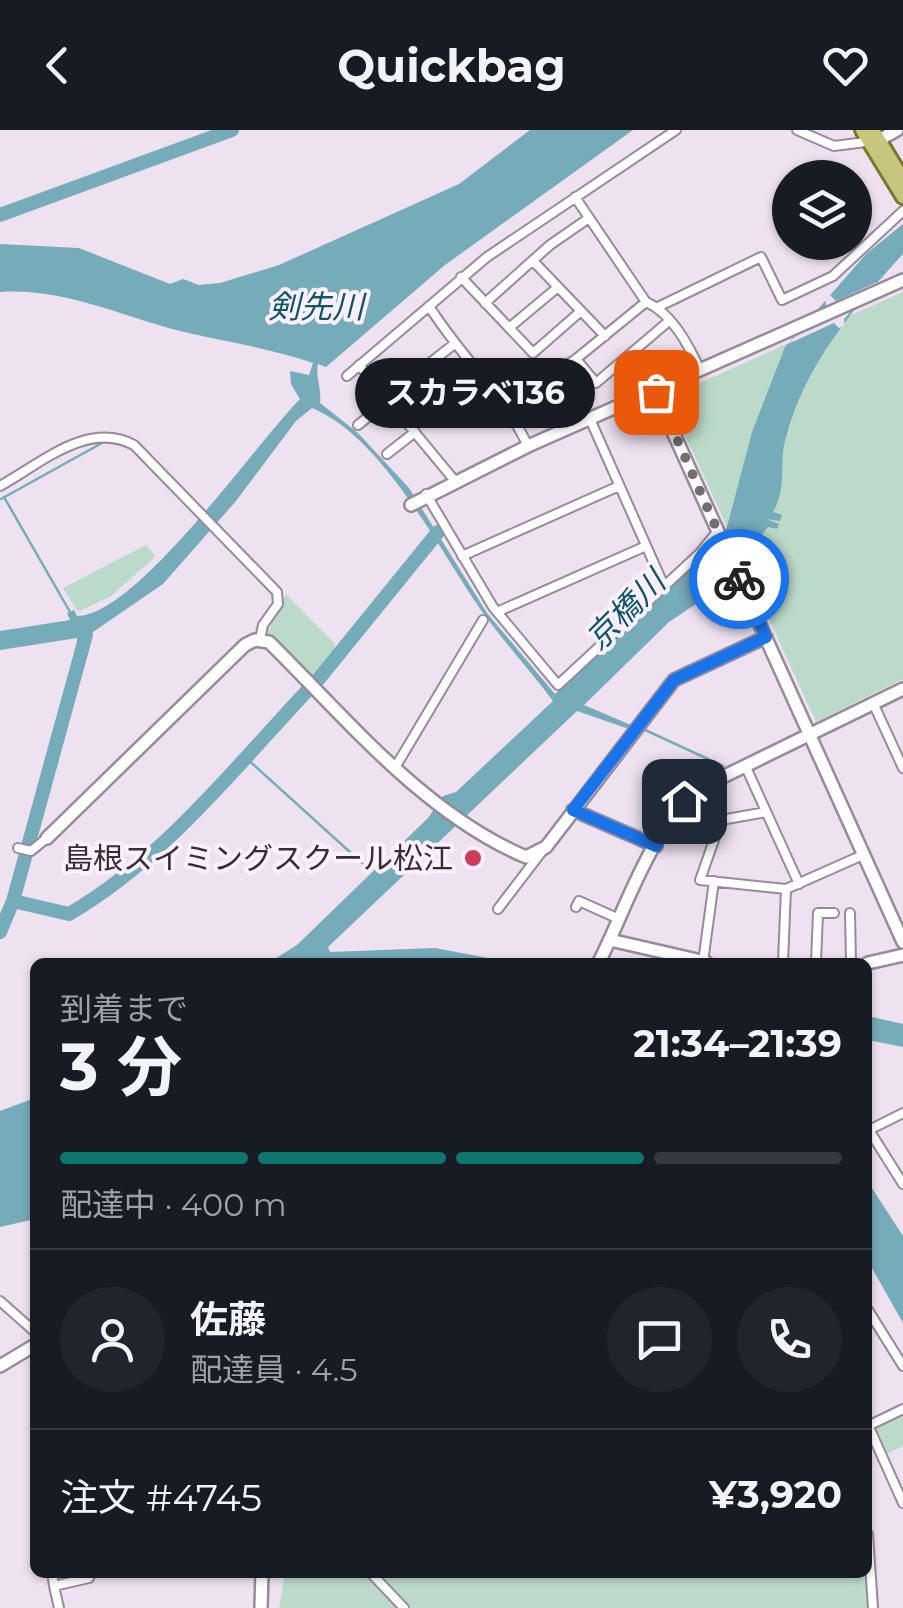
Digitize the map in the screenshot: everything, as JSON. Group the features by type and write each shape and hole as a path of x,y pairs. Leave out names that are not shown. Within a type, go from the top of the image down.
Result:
{"main road":[{"path":"878,135 903,179"},
{"path":"878,135 903,197"}],"street":[{"path":"347,376 461,277 676,130"},
{"path":"796,130 834,146 878,135"},
{"path":"575,198 646,302 658,307 688,344 700,370"},
{"path":"658,307 761,257 782,300 833,276 903,210"},
{"path":"486,303 550,245 589,218"},
{"path":"535,262 605,336"},
{"path":"461,277 532,353 581,311"},
{"path":"717,532 560,685 538,665 497,612 462,556 419,499 528,446 903,280"},
{"path":"509,328 558,287"},
{"path":"453,345 430,363 482,420 576,359 646,302"},
{"path":"429,306 453,345 509,406 528,446"},
{"path":"576,359 596,383 669,320"},
{"path":"359,365 455,481"},
{"path":"656,392 903,942"},
{"path":"358,425 389,400"},
{"path":"590,419 664,586"},
{"path":"387,454 415,432"},
{"path":"0,486 87,438 116,436 134,445 278,595 260,639"},
{"path":"462,556 620,486"},
{"path":"497,612 646,546"},
{"path":"396,766 484,620"},
{"path":"498,908 674,680 766,637"},
{"path":"18,848 36,849 245,645 260,639 269,642 396,766 462,822 526,856 546,846"},
{"path":"601,958 656,846 684,801 903,689"},
{"path":"874,705 903,768"},
{"path":"892,742 903,740"},
{"path":"746,766 799,884"},
{"path":"573,810 656,846"},
{"path":"766,812 721,820 700,880 786,889 865,854"},
{"path":"704,958 714,881"},
{"path":"783,958 786,889"},
{"path":"576,907 579,901 620,919"},
{"path":"807,912 834,913"},
{"path":"816,958 818,912"},
{"path":"850,913 851,958"},
{"path":"610,940 687,958"},
{"path":"872,963 903,955"},
{"path":"872,1128 903,1113"},
{"path":"872,1135 903,1184"},
{"path":"0,1301 30,1328"},
{"path":"872,1316 903,1366"},
{"path":"0,1366 30,1348"},
{"path":"872,1424 903,1409"},
{"path":"872,1434 902,1497"},
{"path":"53,1578 59,1608"},
{"path":"54,1586 89,1578"},
{"path":"262,1578 262,1608"},
{"path":"376,1578 404,1608"},
{"path":"871,1578 873,1608"}],"green space":[{"path":"903,292 903,679 816,722 670,402 675,394"},
{"path":"146,545 155,555 152,560 111,596 78,612 63,588"},
{"path":"286,594 335,644 335,655 314,678 267,633"},
{"path":"903,1415 903,1446 884,1455 872,1429"},
{"path":"284,1578 868,1578 871,1608 279,1608"}],"water":[{"name":"剣先川","path":"530,130 633,130 445,265 326,367 318,364 320,403 358,433 409,488 487,613 555,694 703,556 727,527 752,432 785,347 861,260 872,260 872,249 903,224 903,254 833,338 794,411 784,447 780,494 773,512 782,515 780,521 766,519 779,524 777,529 768,527 717,590 669,622 584,705 631,725 629,729 577,711 328,947 330,952 435,948 488,958 276,958 297,945 428,818 443,796 456,792 553,701 481,610 386,469 338,423 312,408 296,421 236,501 163,584 90,634 86,651 78,651 77,638 0,650 0,631 70,620 67,613 74,610 77,616 102,609 130,589 193,526 300,399 291,384 290,371 309,375 313,363 172,329 66,298 0,292 0,244 79,248 170,284 183,279 199,285 220,283 279,265 459,184"},
{"path":"872,1017 903,1024 903,1047 872,1041"},
{"path":"30,1100 30,1220 0,1227 0,1111"},
{"path":"872,1188 903,1236 903,1323 872,1268"}],"pier":[{"path":"877,282 844,319 844,326 839,328 834,323 788,344 826,305 825,297 830,295 836,301"}],"waterway":[{"path":"0,215 232,130"},
{"path":"1,499 102,443"},
{"path":"4,497 70,612"},
{"path":"317,681 438,532"},
{"path":"0,932 13,901 86,635"},
{"path":"13,901 69,914 103,892 195,812 306,692"},
{"path":"643,729 723,766"},
{"path":"245,757 362,863"},
{"path":"1,915 5,916"}],"way so far":[{"path":"656,392 739,579"}],"place":[{"name":"スカラベ136","path":"656,392"},
{"name":"島根スイミングスクール松江","path":"473,858"}],"route":[{"path":"684,801 656,846 573,810 674,680 766,637 739,579"}],"water label":[{"name":"京橋川","path":"625,610"}]}
